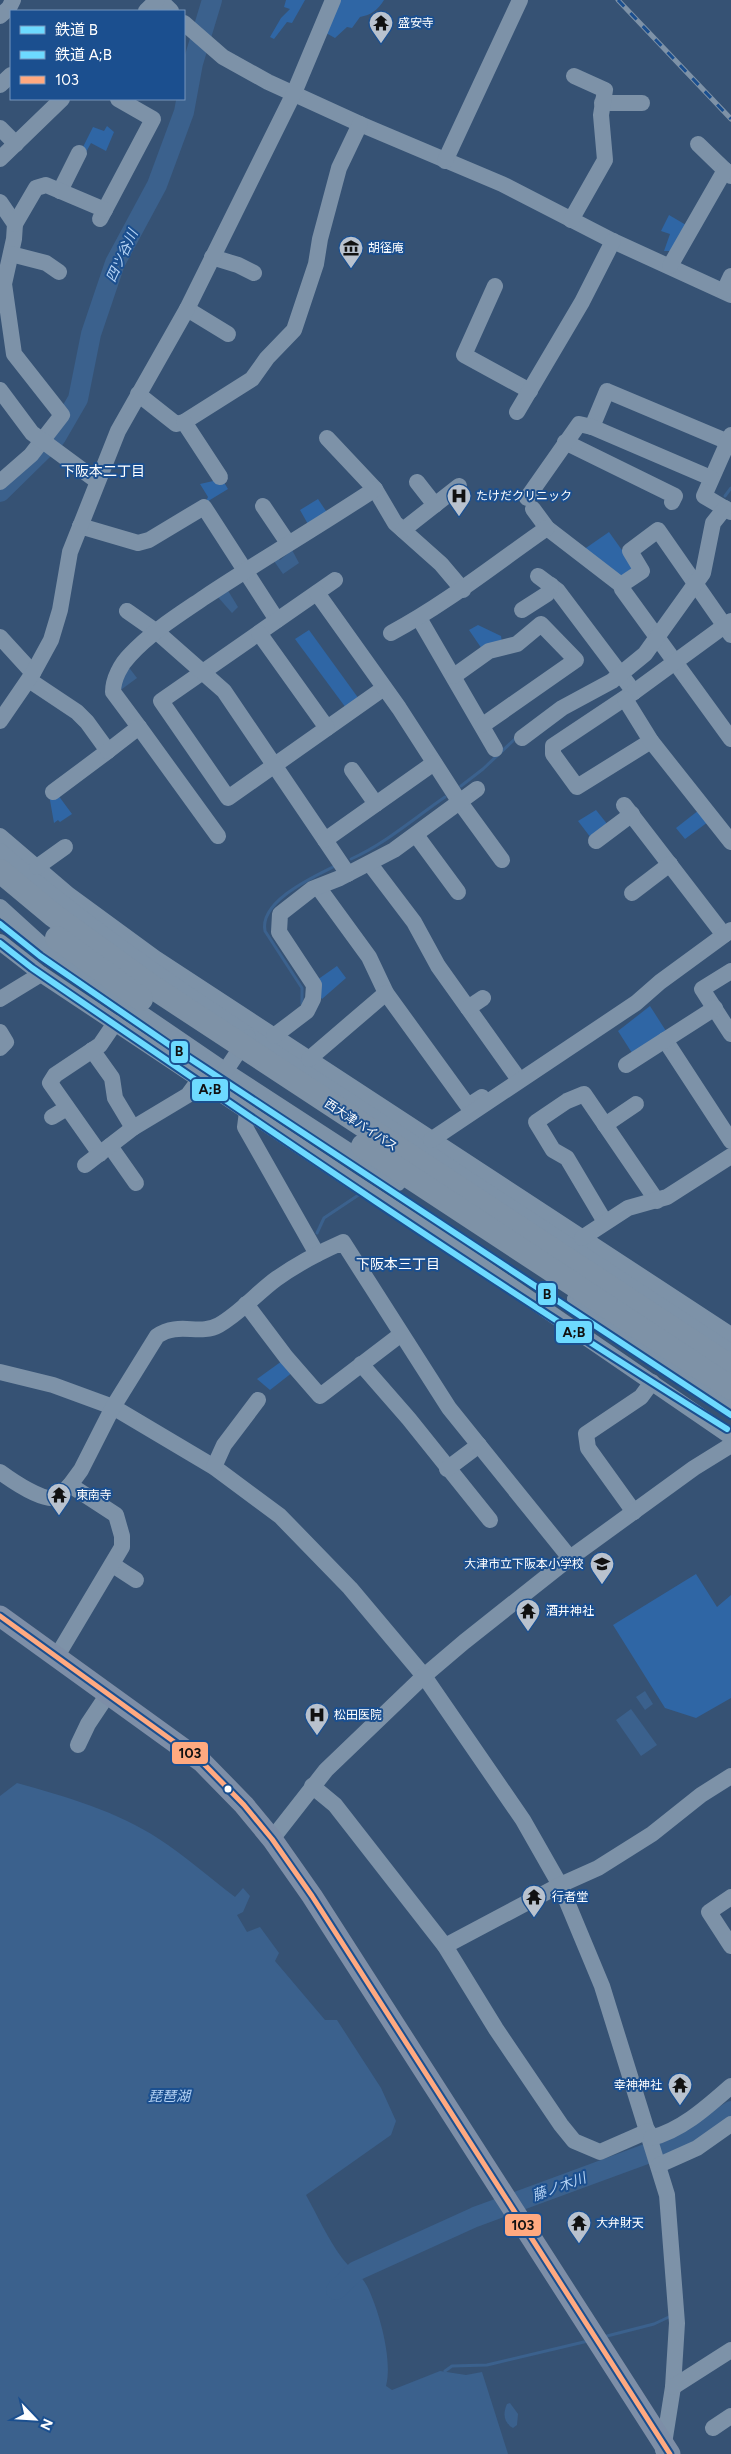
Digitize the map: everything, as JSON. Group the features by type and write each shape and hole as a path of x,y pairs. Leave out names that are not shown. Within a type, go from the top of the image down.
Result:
{"highway":[{"name":"西大津バイパス","path":"0,871 53,915 151,986 731,1367"},
{"name":"西大津バイパス","path":"0,892 92,965 142,1000 731,1388"}],"main road":[{"path":"0,1616 202,1762 244,1805 272,1839 312,1896 666,2451"}],"street":[{"path":"0,16 9,8 13,0"},
{"path":"147,10 158,0 170,10"},
{"path":"2,713 31,677 52,640 60,610 70,552 118,431 187,309 294,93 333,0"},
{"path":"446,161 520,0"},
{"path":"195,33 223,57 294,93 360,124 502,184 613,241 670,266 729,287"},
{"path":"0,85 10,76"},
{"path":"571,220 606,160 601,128 602,103 605,90 574,76"},
{"path":"0,159 61,100"},
{"path":"0,482 47,443 62,415 14,354 4,284 11,254 5,213 36,188 46,185 102,215 153,119 120,100"},
{"path":"602,103 642,103"},
{"path":"138,394 176,424 184,422 252,379 267,358 294,330 316,264 320,239 339,168 360,124"},
{"path":"0,128 16,144"},
{"path":"670,266 728,173 697,145"},
{"path":"60,191 78,152"},
{"path":"517,412 582,302 613,241"},
{"path":"11,254 46,263 59,272"},
{"path":"212,257 254,273"},
{"path":"496,286 464,355 530,391"},
{"path":"187,309 228,334"},
{"path":"0,390 32,433 47,443 61,457 97,481"},
{"path":"522,738 562,708 621,674 645,654 656,636 703,573 713,523 728,510 704,496 730,438 607,391 592,427"},
{"path":"184,422 220,477"},
{"path":"711,478 592,427 578,424 565,442 530,503 547,528 621,585 731,739"},
{"path":"327,438 375,489 395,523 441,564 463,590"},
{"path":"565,442 675,496 672,502"},
{"path":"417,482 435,505"},
{"path":"403,530 459,486"},
{"path":"218,836 113,692 113,684 122,664 130,654 157,632 245,571 288,543 310,532 375,489"},
{"path":"263,506 288,543"},
{"path":"80,526 138,543 149,540 204,507 278,620"},
{"path":"391,633 420,618 463,590 493,565 547,528"},
{"path":"621,585 642,571 630,550 658,530 729,628 553,746 553,754 577,787 651,741"},
{"path":"335,580 161,701 228,798 384,688"},
{"path":"533,615 522,610 547,594 544,580 558,591 621,674 629,696 651,741 731,842"},
{"path":"317,593 384,688 459,801 502,860"},
{"path":"128,611 157,632 224,691 348,874"},
{"path":"420,618 495,749"},
{"path":"454,676 489,651 517,644 540,624 576,660 483,726"},
{"path":"259,633 327,728"},
{"path":"0,636 31,677 77,712 87,722 108,751"},
{"path":"53,792 71,784 108,751 139,727"},
{"path":"325,840 434,763"},
{"path":"352,770 376,804"},
{"path":"274,1036 306,1011 313,999 314,985 279,932 280,914 312,889 370,864 416,835 477,789"},
{"path":"596,841 628,809 670,864 726,930"},
{"path":"416,835 458,892"},
{"path":"0,836 69,895 252,1030 274,1036 406,1132 431,1140 582,1238 679,1309"},
{"path":"37,867 64,847"},
{"path":"0,851 44,890 138,961 252,1030 679,1309 720,1333 731,1352"},
{"path":"370,864 414,922 438,966 515,1074"},
{"path":"632,893 670,864"},
{"path":"318,887 369,957 386,992 468,1106 529,1064"},
{"path":"0,907 44,947 226,1071 731,1403"},
{"path":"679,958 726,930"},
{"path":"431,1140 636,1003 726,930"},
{"path":"0,942 41,974 361,1188 457,1249 731,1436"},
{"path":"731,971 702,989 731,1034"},
{"path":"0,999 41,974"},
{"path":"309,1060 386,992"},
{"path":"468,1008 483,998"},
{"path":"626,1066 714,1008"},
{"path":"115,1023 100,1045 55,1075 50,1084 67,1108 136,1184"},
{"path":"213,1090 252,1030"},
{"path":"0,1032 6,1042 0,1048"},
{"path":"665,1040 731,1141"},
{"path":"92,1050 112,1078 115,1098 133,1128"},
{"path":"85,1165 133,1128 188,1095 199,1080"},
{"path":"605,1222 567,1158 553,1150 536,1122 567,1101 584,1094 657,1201"},
{"path":"605,1125 636,1104"},
{"path":"52,1118 67,1108"},
{"path":"247,1112 245,1127 317,1254"},
{"path":"361,1188 382,1172 406,1132"},
{"path":"582,1238 628,1208 657,1201 730,1157"},
{"path":"0,1472 20,1485 51,1498 58,1496 70,1485 81,1470 113,1407 157,1336 168,1329 206,1329 219,1325 277,1278 317,1254 343,1242 400,1335 420,1360 449,1408 570,1558"},
{"path":"246,1304 286,1357 320,1396 400,1335"},
{"path":"670,1394 720,1333"},
{"path":"361,1364 409,1419 447,1469 490,1520"},
{"path":"0,1372 53,1385 113,1407 214,1467 280,1516 310,1544 424,1676 523,1820 560,1885 602,1986 667,2195 677,2323 666,2451"},
{"path":"634,1512 588,1448 586,1434 640,1397 652,1382"},
{"path":"214,1467 224,1446 258,1400"},
{"path":"447,1469 479,1445"},
{"path":"272,1839 312,1786 366,1730 424,1676 570,1558 694,1468 731,1446"},
{"path":"57,1656 122,1547 122,1536 116,1515 70,1485"},
{"path":"113,1565 136,1580"},
{"path":"78,1745 88,1724 108,1694"},
{"path":"445,1946 560,1885 598,1868 652,1834 701,1795 731,1776"},
{"path":"312,1786 335,1805 445,1946 496,2029 522,2064 533,2086 574,2141 600,2152 650,2137 667,2134 686,2122 731,2086"},
{"path":"731,1897 709,1912 731,1946"},
{"path":"658,2163 697,2148 731,2124"},
{"path":"673,2387 731,2350"}],"shaded area":[{"path":"286,0 305,0 292,23 287,22 274,39 270,37 281,18 290,9 284,7"},
{"path":"339,0 384,0 374,12 360,17 352,28 347,27 335,38 326,33"},
{"path":"107,126 114,132 106,151 91,143 86,152 82,149 93,127 104,131"},
{"path":"669,215 686,225 671,251 664,251 670,234 661,231"},
{"path":"222,479 228,489 205,503 208,497 200,484"},
{"path":"318,499 328,514 309,526 300,510"},
{"path":"609,532 634,567 620,577 583,550"},
{"path":"478,625 501,636 502,642 482,649 469,630"},
{"path":"309,630 359,699 346,708 295,639"},
{"path":"48,789 58,795 72,814 60,822 58,820 54,823"},
{"path":"596,810 608,825 591,838 578,821"},
{"path":"699,810 708,822 685,839 676,828"},
{"path":"337,966 346,978 322,999 318,994 317,980"},
{"path":"650,1006 666,1031 632,1053 618,1031"},
{"path":"282,1361 293,1372 270,1390 257,1379"},
{"path":"696,1574 717,1607 731,1595 731,1698 696,1718 665,1708 613,1625"}],"water":[{"path":"292,550 299,563 283,574 274,561 278,558 280,560"},
{"path":"227,589 238,607 232,613 217,596"},
{"path":"127,665 137,678 118,692"},
{"path":"645,1691 653,1704 645,1710 636,1697"},
{"path":"631,1709 657,1745 641,1756 616,1720"},
{"name":"琵琶湖","path":"17,1783 72,1799 127,1821 169,1846 235,1897 243,1888 250,1896 243,1912 237,1915 247,1932 260,1927 279,1953 275,1961 325,2020 337,2020 381,2088 396,2121 391,2135 306,2195 337,2251 364,2282 372,2296 384,2335 388,2363 386,2386 392,2390 440,2371 466,2375 482,2372 508,2454 0,2454 0,1796"},
{"path":"510,2403 518,2414 517,2425 513,2428 507,2423 505,2417 507,2404"}],"waterway":[{"name":"四ツ谷川","path":"0,492 56,437 78,399 91,334 115,263 157,185 184,112 193,63 212,0"},
{"path":"725,496 731,488"},
{"path":"461,786 483,769 516,738"},
{"path":"351,859 388,838 445,797"},
{"path":"302,1004 302,988 265,931 265,920 270,910 288,892 333,867"},
{"path":"317,1233 324,1218 360,1194"},
{"name":"藤ノ木川","path":"336,2290 356,2271 475,2217 649,2153 682,2143 731,2111"},
{"path":"603,2337 654,2324 671,2316"},
{"path":"445,2371 452,2366 487,2365 588,2341"}],"railway":[{"path":"618,0 731,119"}],"rail line":[{"name":"B","path":"0,924 40,956 171,1046 731,1415"},
{"name":"A;B","path":"0,943 32,968 377,1202 551,1317 727,1429"}],"transit line":[{"name":"103","path":"0,1616 202,1762 244,1805 272,1839 312,1896 670,2454"}],"place":[{"name":"盛安寺","path":"381,44"},
{"name":"胡径庵","path":"351,269"},
{"name":"たけだクリニック","path":"459,517"},
{"name":"東南寺","path":"59,1516"},
{"name":"大津市立下阪本小学校","path":"602,1585"},
{"name":"酒井神社","path":"528,1632"},
{"name":"松田医院","path":"317,1736"},
{"name":"行者堂","path":"534,1918"},
{"name":"幸神神社","path":"680,2106"},
{"name":"大弁財天","path":"579,2244"}],"district":[{"name":"下阪本二丁目","path":"103,471"},
{"name":"下阪本三丁目","path":"398,1264"}]}
